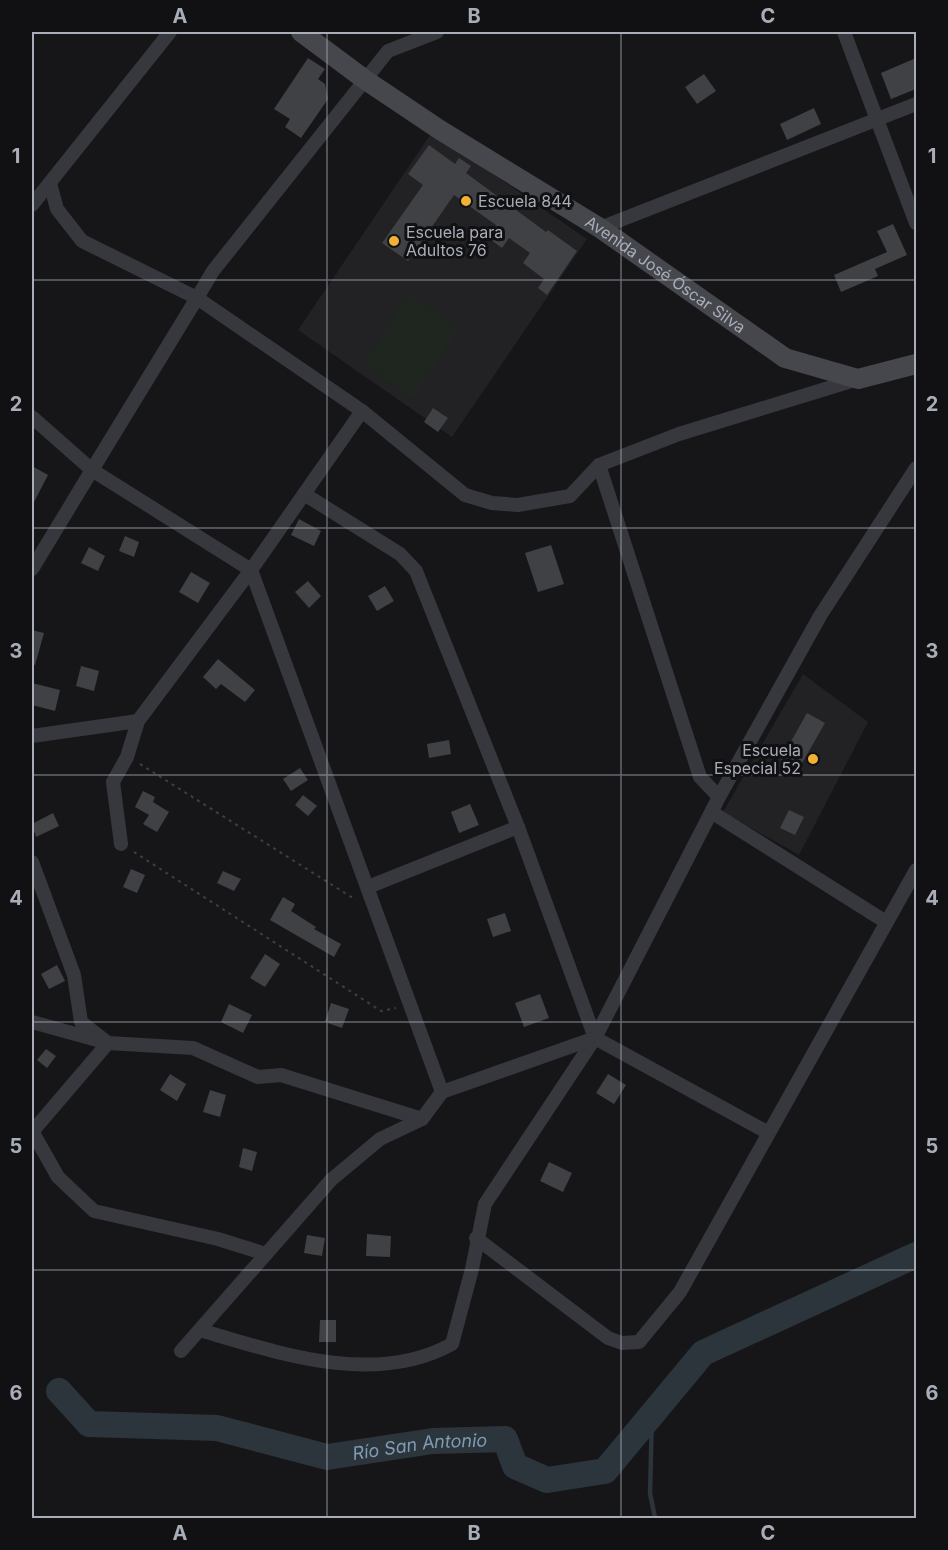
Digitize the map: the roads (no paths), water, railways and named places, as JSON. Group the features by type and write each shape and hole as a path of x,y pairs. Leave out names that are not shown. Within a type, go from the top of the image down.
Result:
{"main road":[{"name":"Avenida José Óscar Silva","path":"301,32 364,79 600,228 785,358 858,379"},
{"path":"858,379 916,364"}],"street":[{"path":"32,205 170,32"},
{"path":"32,569 213,271 388,51 437,32"},
{"path":"844,32 916,224"},
{"path":"600,228 916,104"},
{"path":"50,183 57,209 82,241 196,298 362,411 465,495 492,503 518,505 570,496 599,465 679,434 858,379"},
{"path":"121,844 113,782 127,757 138,721 251,570 362,411"},
{"path":"32,417 92,470 251,570 442,1092"},
{"path":"599,465 700,777 720,797"},
{"path":"200,1330 280,1354 361,1365 429,1357 452,1344 472,1269 476,1238 485,1204 596,1038 720,797 820,616 916,468"},
{"path":"304,494 400,554 416,571 518,827 596,1038 767,1132"},
{"path":"32,736 138,721"},
{"path":"713,813 886,922"},
{"path":"368,887 518,827"},
{"path":"32,862 74,975 81,1022 108,1043"},
{"path":"476,1238 608,1338 622,1343 639,1342 680,1292 767,1132 916,870"},
{"path":"32,1022 108,1043 193,1048 258,1077 280,1075 422,1119"},
{"path":"181,1352 331,1180 380,1139 422,1119 442,1092 596,1038"},
{"path":"108,1043 32,1132 58,1177 94,1211 218,1239 266,1254"}],"waterway":[{"name":"Río San Antonio","path":"59,1391 89,1424 217,1428 327,1457 433,1441 505,1439 515,1466 547,1480 605,1471 703,1353 916,1255"},
{"path":"652,1414 650,1493 655,1518"}],"place":[{"name":"Escuela 844","path":"466,201"},
{"name":"Escuela para Adultos 76","path":"394,241"},
{"name":"Escuela Especial 52","path":"813,759"}]}
